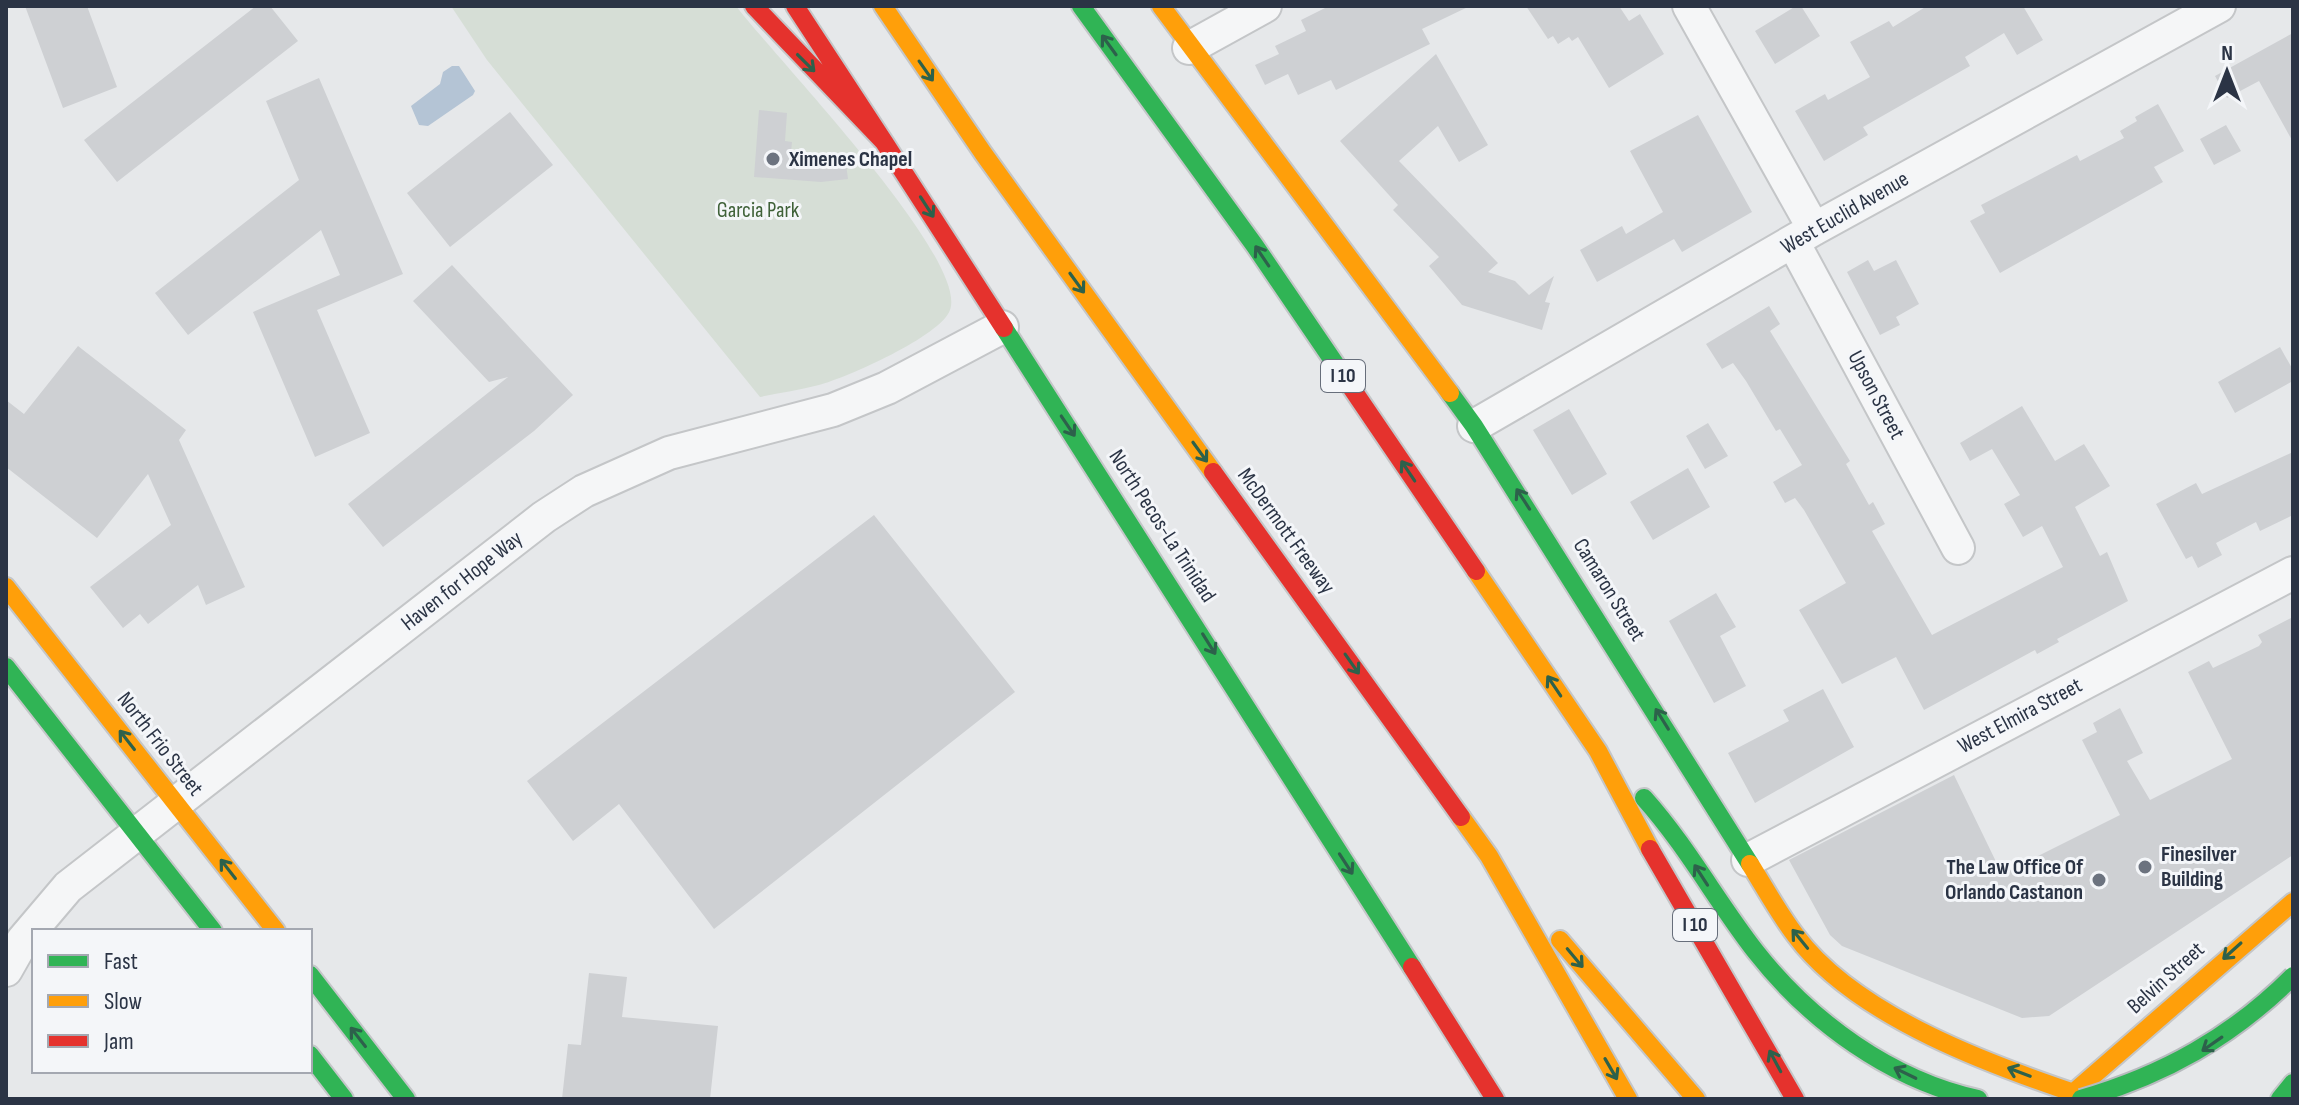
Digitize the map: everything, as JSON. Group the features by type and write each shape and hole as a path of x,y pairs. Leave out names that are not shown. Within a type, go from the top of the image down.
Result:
{"main road":[{"name":"North Pecos-La Trinidad","path":"754,6 884,142 1436,1002 1495,1099"},
{"path":"795,6 884,142"},
{"name":"McDermott Freeway","path":"883,6 983,153 1489,856 1628,1099"},
{"name":"I 10","path":"1081,6 1255,246 1598,751 1634,826 1755,1024 1795,1099"},
{"name":"Camaron Street","path":"1161,6 1189,48 1474,426 1797,938 1858,995 1919,1032 2077,1096 2092,1099"},
{"name":"North Frio Street","path":"6,587 274,929"},
{"path":"6,667 211,929"},
{"path":"1598,751 1666,820 1709,887 1776,975 1845,1036 1880,1061 1939,1089 1978,1099"},
{"path":"1489,856 1696,1099"},
{"name":"Belvin Street","path":"2077,1096 2244,941 2293,902"},
{"path":"2077,1096 2119,1089 2193,1057 2250,1015 2293,976"},
{"path":"312,978 406,1099"},
{"path":"1436,1002 1477,1055 1518,1099"},
{"path":"312,1058 344,1099"},
{"path":"2280,1099 2293,1083"}],"street":[{"path":"1189,48 1265,6"},
{"name":"Upson Street","path":"1689,6 1958,548"},
{"name":"West Euclid Avenue","path":"1474,426 1804,236 2219,6"},
{"name":"Haven for Hope Way","path":"32,929 68,887 175,801 544,517 584,491 669,453 833,410 887,388 1002,327"},
{"name":"West Elmira Street","path":"1748,860 2293,573"},
{"name":"Haven for Hope Way","path":"6,970 32,929"}],"green space":[{"name":"Garcia Park","path":"451,6 736,6 900,204 930,247 948,284 950,310 930,332 870,365 819,385 760,397 487,60"}],"water":[{"path":"452,66 459,66 475,91 473,95 428,126 419,125 411,106 440,84 443,72"}],"building":[{"path":"25,6 87,6 117,87 63,108"},
{"path":"256,6 270,6 298,41 117,182 84,140"},
{"path":"1329,6 1470,6 1422,29 1430,44 1336,90 1331,80 1298,95 1288,74 1265,85 1255,65 1279,54 1275,46 1306,31 1301,20"},
{"path":"1526,6 1619,6 1629,21 1640,14 1664,54 1609,88 1578,37 1572,41 1569,37 1558,44 1553,36 1548,39"},
{"path":"1801,6 1820,36 1775,64 1755,31"},
{"path":"1927,6 2023,6 2043,40 2017,55 2004,33 1965,57 1970,66 1863,127 1868,135 1824,161 1795,111 1825,94 1828,100 1870,77 1850,42 1889,21 1893,27"},
{"path":"2293,33 2293,142 2259,81 2227,98 2215,76"},
{"path":"1436,54 1488,145 1459,162 1438,126 1399,161 1498,263 1488,272 1515,281 1529,295 1554,276 1545,302 1550,303 1542,330 1462,305 1429,266 1439,257 1393,210 1398,205 1340,141"},
{"path":"319,78 403,274 317,310 370,433 315,457 253,312 340,275 321,230 188,335 155,293 299,180 266,101"},
{"path":"2158,104 2184,151 2154,167 2163,182 2000,273 1970,221 1985,213 1981,205 2077,155 2080,161 2124,138 2120,131 2137,121 2135,117"},
{"name":"Ximenes Chapel","path":"759,110 787,113 785,141 792,142 790,162 845,156 848,179 821,182 754,177"},
{"path":"510,112 553,165 450,247 407,193"},
{"path":"1698,115 1752,212 1682,252 1674,239 1597,282 1580,250 1622,226 1626,234 1663,212 1630,151"},
{"path":"2226,125 2241,151 2214,165 2200,139"},
{"path":"1868,260 1874,271 1896,260 1919,304 1896,317 1900,325 1880,335 1847,272"},
{"path":"452,265 573,395 534,431 383,547 348,504 508,377 489,382 413,301"},
{"path":"1769,306 1780,324 1770,331 1850,461 1846,464 1869,505 1873,502 1885,524 1872,531 1932,635 2063,567 2042,526 2023,537 2004,504 2020,495 1992,449 1970,461 1960,443 2022,406 2055,461 2084,444 2110,486 2075,507 2100,556 2107,552 2128,601 2057,639 2059,642 2037,654 2035,650 1924,710 1896,657 1842,684 1799,610 1846,583 1804,510 1795,498 1785,503 1773,482 1802,465 1780,429 1776,431 1733,363 1722,369 1706,344"},
{"path":"78,346 186,430 179,440 245,587 206,605 198,585 148,624 140,614 123,628 90,587 171,525 148,474 97,538 6,467 6,400 24,414"},
{"path":"2280,347 2293,370 2293,381 2235,413 2218,382"},
{"path":"1569,409 1607,474 1572,495 1533,430"},
{"path":"1708,423 1728,456 1705,469 1686,436"},
{"path":"2293,452 2293,515 2260,531 2256,522 2216,543 2222,555 2198,568 2192,556 2186,559 2156,504 2196,483 2202,494"},
{"path":"1688,468 1710,507 1653,540 1630,502"},
{"path":"874,515 1015,692 714,929 619,804 573,841 527,781"},
{"path":"1716,593 1736,627 1720,636 1746,686 1714,703 1669,621"},
{"name":"Finesilver Building","path":"2293,617 2293,855 2049,1016 2022,1018 1842,946 1830,935 1789,860 1954,775 2002,874 2120,815 2082,740 2097,732 2093,723 2120,708 2143,753 2127,761 2150,800 2232,759 2188,672 2209,661 2213,668 2259,646 2262,642 2258,635"},
{"path":"1823,689 1854,747 1755,803 1728,753 1789,721 1783,710"},
{"path":"589,973 627,977 622,1017 718,1026 710,1099 562,1099 568,1044 581,1045"}],"traffic: fast":[{"path":"1081,6 1255,246 1338,368"},
{"path":"1004,328 1412,967"},
{"path":"1450,393 1474,426 1750,864"},
{"path":"6,667 211,929"},
{"path":"1644,798 1674,835 1756,952 1802,1002 1855,1045 1884,1063 1914,1078 1978,1099"},
{"path":"2081,1099 2141,1078 2195,1051 2246,1018 2293,976"},
{"path":"312,978 406,1099"},
{"path":"312,1058 344,1099"},
{"path":"2280,1099 2293,1083"}],"traffic: slow":[{"path":"883,6 983,153 1213,472"},
{"path":"1161,6 1450,393"},
{"path":"1476,571 1598,751 1650,849"},
{"path":"6,587 274,929"},
{"path":"1461,817 1489,856 1628,1099"},
{"path":"1750,864 1796,936 1822,965 1855,992 1932,1037 2015,1072 2092,1099"},
{"path":"2073,1093 2293,902"},
{"path":"1560,940 1696,1099"}],"traffic: jam":[{"path":"754,6 884,142 1004,328"},
{"path":"795,6 884,142"},
{"path":"1338,368 1476,571"},
{"path":"1213,472 1461,817"},
{"path":"1650,849 1795,1099"},
{"path":"1412,967 1495,1099"}],"place":[{"name":"Ximenes Chapel","path":"773,159"},
{"name":"Finesilver Building","path":"2145,867"},
{"name":"The Law Office Of Orlando Castanon","path":"2099,880"}]}
